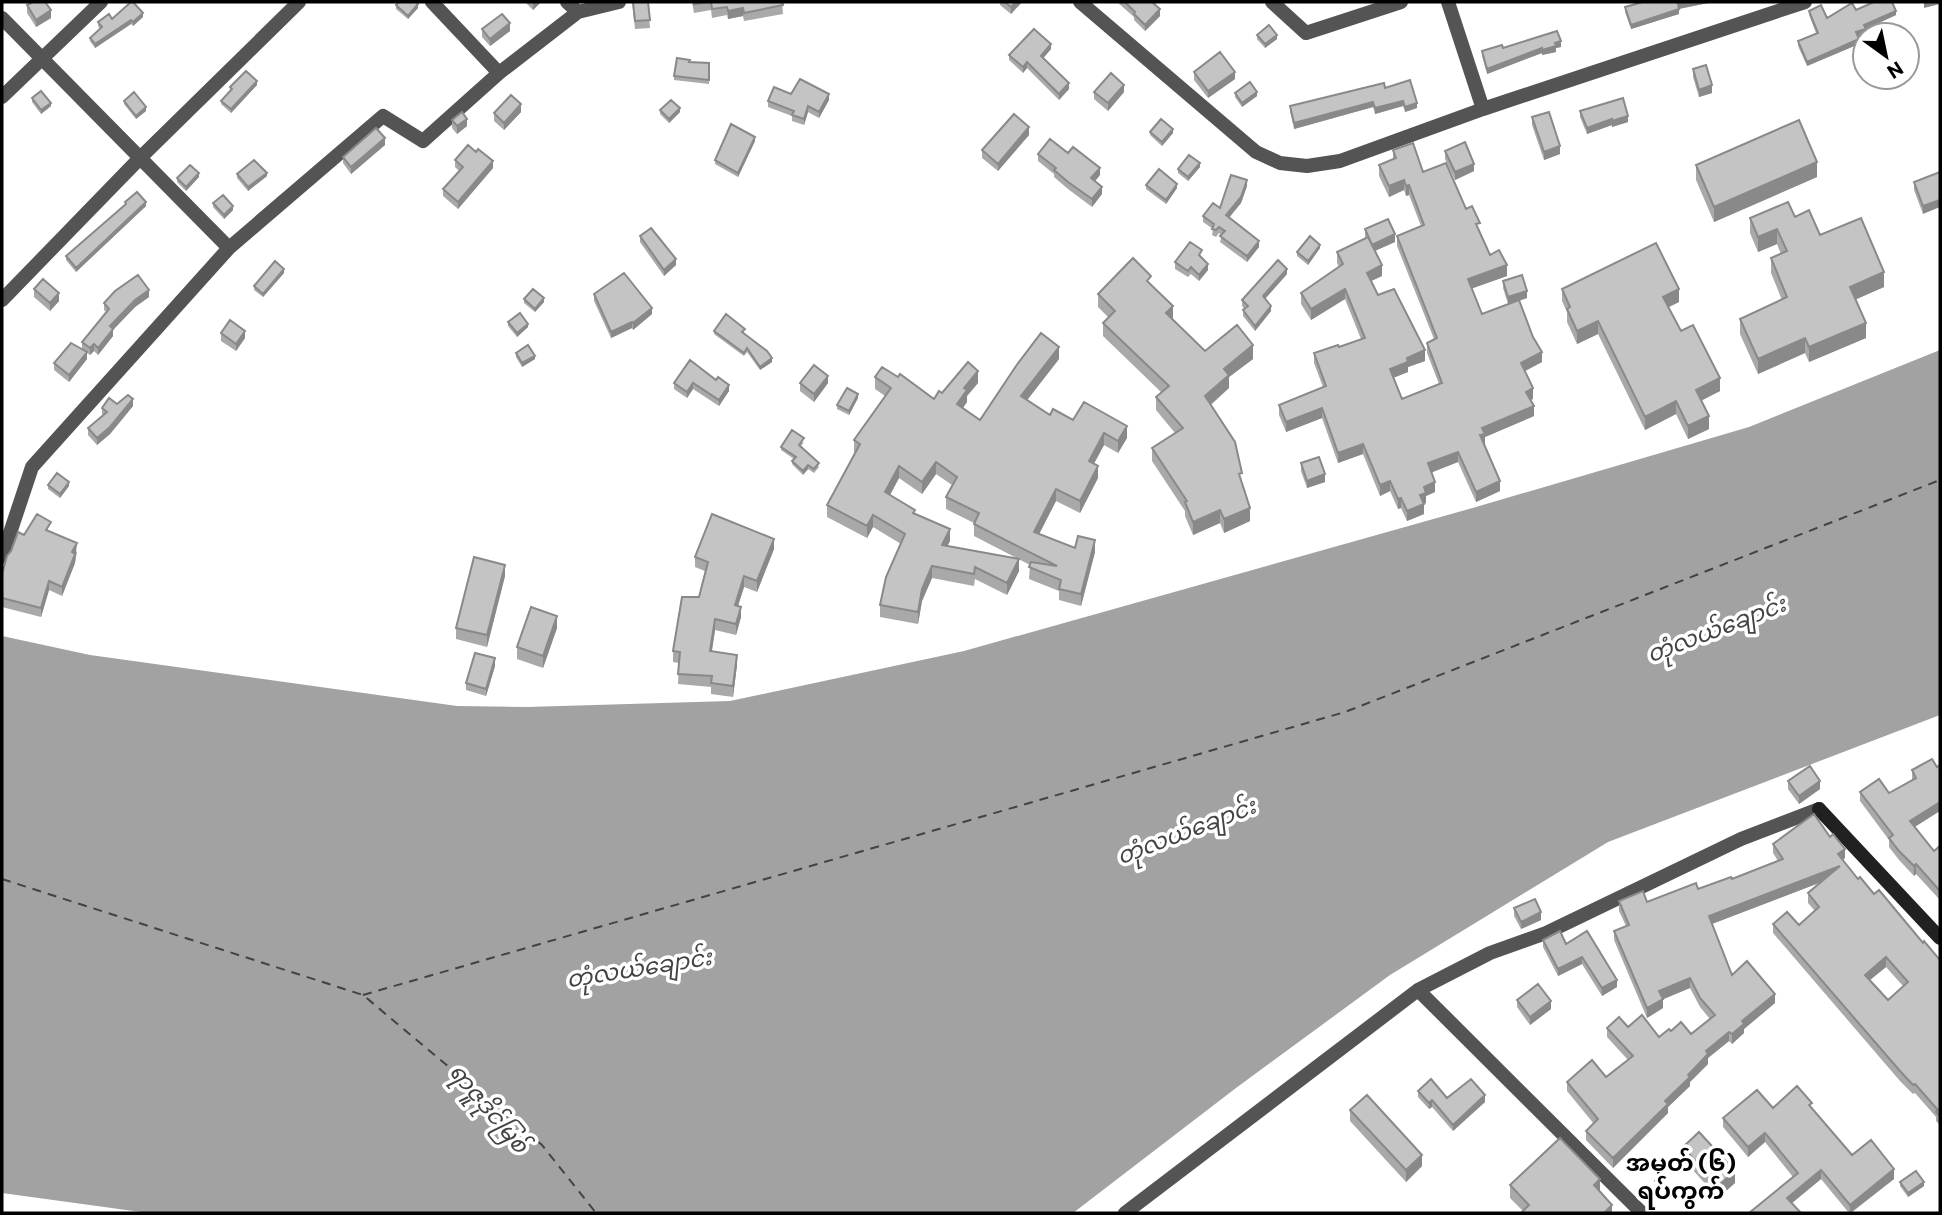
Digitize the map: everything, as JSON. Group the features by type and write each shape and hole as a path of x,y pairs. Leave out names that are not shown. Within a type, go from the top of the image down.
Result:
{"street":[{"path":"2,97 101,2"},
{"path":"2,300 139,158 299,2"},
{"path":"432,2 499,73"},
{"path":"2,556 32,467 229,248 383,116 423,141 573,7 619,2"},
{"path":"1080,2 1256,152 1280,163 1307,166 1340,161 1483,109 1805,2"},
{"path":"1272,2 1306,33 1401,2"},
{"path":"1448,2 1483,109"},
{"path":"2,18 229,248"},
{"path":"1125,1213 1418,990 1490,953 1546,933 1741,839 1819,809 1940,938"},
{"path":"1418,990 1642,1213"}],"water":[{"path":"1940,350 1940,715 1608,842 1390,975 1073,1213 148,1213 2,1193 2,636 90,655 457,706 527,707 730,701 964,651 1476,507 1749,427"}],"building":[{"path":"45,2 51,10 36,20 27,5"},
{"path":"131,2 143,13 133,22 131,20 95,44 90,38 102,27 98,22 109,14 112,19"},
{"path":"399,2 418,4 408,16 396,5"},
{"path":"633,2 648,2 650,20 635,21"},
{"path":"711,2 782,2 783,5 744,13 743,8 728,11 727,7 712,9"},
{"path":"1125,2 1152,2 1160,9 1145,25"},
{"path":"1643,2 1689,2 1678,4 1679,9 1631,25 1625,7"},
{"path":"1874,2 1892,2 1896,11 1873,21 1851,21 1851,43 1807,62 1798,41 1818,33 1809,11 1821,5 1827,18 1852,3 1856,10"},
{"path":"502,14 510,23 490,39 482,29"},
{"path":"1269,25 1277,35 1265,44 1257,35"},
{"path":"1034,29 1051,44 1041,56 1069,83 1059,94 1027,62 1023,67 1009,55"},
{"path":"1557,31 1561,41 1555,43 1556,46 1542,48 1487,69 1482,51 1502,45 1503,48"},
{"path":"1220,52 1235,72 1208,91 1194,72"},
{"path":"677,58 709,63 709,80 674,76"},
{"path":"1706,65 1712,85 1699,90 1693,69"},
{"path":"246,71 257,81 231,109 221,101"},
{"path":"1111,73 1124,85 1108,103 1094,92"},
{"path":"800,79 829,94 819,112 808,106 804,119 792,115 794,111 768,101 774,87 791,94"},
{"path":"1410,80 1417,103 1405,107 1403,101 1375,108 1373,102 1294,123 1290,106 1384,83 1385,88"},
{"path":"1250,82 1257,92 1242,103 1235,93"},
{"path":"41,91 51,103 41,110 32,98"},
{"path":"134,92 146,107 136,116 124,101"},
{"path":"511,95 521,104 504,123 494,113"},
{"path":"1623,98 1628,116 1587,128 1580,111"},
{"path":"671,100 680,108 669,119 660,110"},
{"path":"462,112 467,119 457,126 452,120"},
{"path":"1549,112 1560,146 1544,152 1532,117"},
{"path":"1014,114 1029,127 998,164 982,150"},
{"path":"1161,119 1173,129 1162,142 1150,132"},
{"path":"1799,120 1817,162 1714,207 1696,165"},
{"path":"731,124 755,137 738,173 715,160"},
{"path":"376,128 385,138 351,167 343,157"},
{"path":"1050,139 1068,153 1073,147 1100,168 1091,178 1102,187 1092,199 1068,182 1038,154"},
{"path":"1465,142 1474,164 1455,172 1445,151"},
{"path":"1413,143 1423,172 1446,163 1466,209 1472,206 1480,223 1476,224 1490,255 1499,250 1507,265 1468,279 1482,314 1519,300 1533,337 1542,352 1521,363 1533,388 1526,392 1534,406 1482,428 1485,434 1480,435 1500,481 1476,492 1458,452 1428,463 1435,482 1424,487 1426,493 1420,495 1424,504 1407,511 1390,481 1380,485 1363,444 1338,453 1322,408 1286,422 1279,405 1326,386 1314,353 1365,338 1345,289 1311,309 1301,293 1343,264 1337,252 1368,237 1382,265 1367,273 1378,295 1394,289 1425,350 1407,358 1408,362 1390,369 1402,399 1442,383 1427,343 1437,338 1397,236 1424,225 1409,185 1406,186 1404,180 1389,186 1379,165 1396,158 1393,150"},
{"path":"468,145 493,161 458,202 443,189 463,167 455,160"},
{"path":"1189,155 1200,163 1188,177 1178,169"},
{"path":"254,160 267,173 248,187 237,174"},
{"path":"190,165 199,173 186,187 177,178"},
{"path":"1159,169 1177,184 1166,200 1146,185"},
{"path":"1940,172 1940,200 1923,206 1914,182"},
{"path":"1231,175 1247,180 1241,197 1226,215 1259,241 1247,256 1220,236 1225,231 1219,227 1212,229 1214,224 1203,216 1213,203 1220,208"},
{"path":"137,192 146,202 76,268 66,256"},
{"path":"223,195 233,206 224,215 213,203"},
{"path":"1788,202 1795,217 1809,210 1820,235 1861,218 1884,272 1850,287 1866,323 1809,347 1805,338 1758,359 1740,319 1787,297 1771,258 1787,251 1777,229 1758,237 1750,218"},
{"path":"1388,219 1395,234 1372,245 1365,229"},
{"path":"651,228 676,259 664,270 640,236"},
{"path":"1310,236 1320,245 1308,261 1297,252"},
{"path":"1190,242 1202,250 1199,255 1208,264 1199,275 1191,267 1188,271 1175,262"},
{"path":"1656,243 1679,289 1663,297 1681,331 1693,325 1720,378 1696,390 1709,416 1688,426 1676,401 1645,417 1598,321 1577,331 1562,289"},
{"path":"1133,258 1151,276 1147,281 1173,306 1166,313 1205,351 1237,325 1253,345 1224,369 1229,375 1205,396 1235,442 1242,473 1239,474 1250,508 1224,519 1220,510 1193,522 1185,502 1187,501 1152,448 1183,428 1156,397 1169,386 1103,323 1115,311 1098,294"},
{"path":"1278,260 1287,269 1263,296 1271,306 1255,326 1243,310 1248,306 1242,300"},
{"path":"275,261 284,269 263,294 254,286"},
{"path":"624,273 652,308 633,323 611,332 594,294"},
{"path":"138,275 149,290 135,300 110,326 113,329 98,348 94,344 90,348 82,342 109,309 104,303 115,291"},
{"path":"1522,275 1527,291 1508,297 1503,281"},
{"path":"43,279 59,293 50,303 34,289"},
{"path":"533,289 544,298 535,309 524,299"},
{"path":"520,313 528,324 517,333 508,322"},
{"path":"726,314 745,329 742,332 772,358 760,367 747,348 744,353 714,331"},
{"path":"230,320 245,331 236,344 221,333"},
{"path":"1041,333 1059,347 1021,396 1050,415 1053,409 1073,420 1084,402 1127,426 1118,441 1104,433 1089,461 1098,466 1080,501 1056,489 1034,532 1075,548 1078,536 1095,540 1081,594 1059,589 1061,580 1029,567 1031,562 1057,566 974,524 979,513 946,497 957,477 936,462 922,482 899,466 885,492 915,510 913,513 950,529 942,545 1019,559 1007,583 975,567 974,574 932,566 922,589 918,612 880,605 886,577 905,534 873,515 867,526 827,505 860,444 854,440 891,388 875,377 882,367 898,377 900,374 934,399 968,362 978,371 964,388 967,390 957,404 980,420"},
{"path":"71,343 87,352 69,375 54,363"},
{"path":"528,345 535,356 522,363 516,353"},
{"path":"690,360 716,380 718,377 729,385 719,400 693,383 687,392 674,383"},
{"path":"814,365 828,376 814,394 800,383"},
{"path":"847,388 858,394 849,411 837,405"},
{"path":"128,395 133,399 97,438 88,428 107,412 102,408 109,398 117,404"},
{"path":"792,430 804,438 799,445 819,463 814,469 808,465 803,471 792,461 796,457 781,447"},
{"path":"1319,457 1325,474 1307,481 1301,463"},
{"path":"57,473 69,482 60,494 48,485"},
{"path":"37,514 51,522 46,530 77,543 62,587 49,581 41,608 2,598 2,574 7,556 18,532 24,535"},
{"path":"712,514 774,539 757,581 744,576 735,605 741,607 736,624 715,619 710,651 737,655 733,686 711,683 712,676 678,674 680,652 673,651 682,597 699,597 708,562 695,557"},
{"path":"474,557 505,565 487,635 456,628"},
{"path":"531,607 557,616 543,656 517,647"},
{"path":"475,653 495,658 486,689 466,683"},
{"path":"1932,759 1937,767 1940,765 1940,802 1910,821 1934,851 1940,846 1940,891 1916,864 1914,866 1899,851 1889,838 1893,835 1860,792 1879,779 1889,793 1916,778 1912,770"},
{"path":"1810,766 1820,781 1799,796 1788,781"},
{"path":"1814,814 1830,837 1833,834 1845,849 1838,854 1858,879 1860,877 1874,894 1879,890 1940,960 1940,1116 1936,1112 1938,1110 1900,1071 1773,924 1787,912 1799,925 1819,907 1808,893 1840,866 1709,916 1732,975 1747,961 1775,994 1742,1021 1744,1024 1732,1034 1729,1032 1706,1051 1708,1054 1688,1075 1690,1077 1665,1101 1668,1104 1613,1158 1586,1131 1598,1119 1567,1082 1592,1060 1606,1077 1633,1056 1607,1028 1619,1017 1628,1027 1642,1015 1659,1037 1681,1022 1691,1034 1715,1015 1700,998 1690,978 1659,991 1663,999 1647,1008 1614,931 1629,925 1619,901 1643,891 1647,902 1696,883 1698,889 1731,877 1732,879 1783,859 1773,844","holes":["1886,957 1908,982 1888,1000 1865,975"]},
{"path":"1535,899 1541,912 1521,922 1514,908"},
{"path":"1560,931 1566,944 1587,931 1617,980 1602,988 1582,957 1558,969 1543,940"},
{"path":"1538,984 1551,1001 1530,1017 1517,1000"},
{"path":"1431,1079 1447,1098 1471,1079 1485,1095 1453,1125 1432,1100 1429,1103 1418,1091"},
{"path":"1797,1086 1812,1103 1809,1105 1852,1155 1871,1140 1894,1169 1850,1205 1821,1170 1787,1198 1801,1213 1749,1213 1798,1173 1765,1133 1748,1147 1723,1118 1757,1090 1773,1108"},
{"path":"1367,1095 1422,1155 1406,1170 1350,1110"},
{"path":"1699,1132 1735,1171 1718,1186 1683,1147"},
{"path":"1560,1138 1600,1179 1594,1185 1612,1205 1604,1213 1521,1213 1529,1205 1510,1185"},
{"path":"1916,1171 1924,1182 1908,1193 1900,1182"}],"ferry route":[{"path":"363,995 1345,712 1940,480"},
{"path":"2,879 363,995 542,1145 596,1213"}],"district":[{"name":"အမှတ် (၆) ရပ်ကွက်","path":"1681,1177"}],"water label":[{"name":"တုံလယ်ချောင်း","path":"1716,629"},
{"name":"တုံလယ်ချောင်း","path":"1186,831"},
{"name":"တုံလယ်ချောင်း","path":"639,968"},
{"name":"ရာဇူဒိုင်မြစ်","path":"489,1108"}]}
